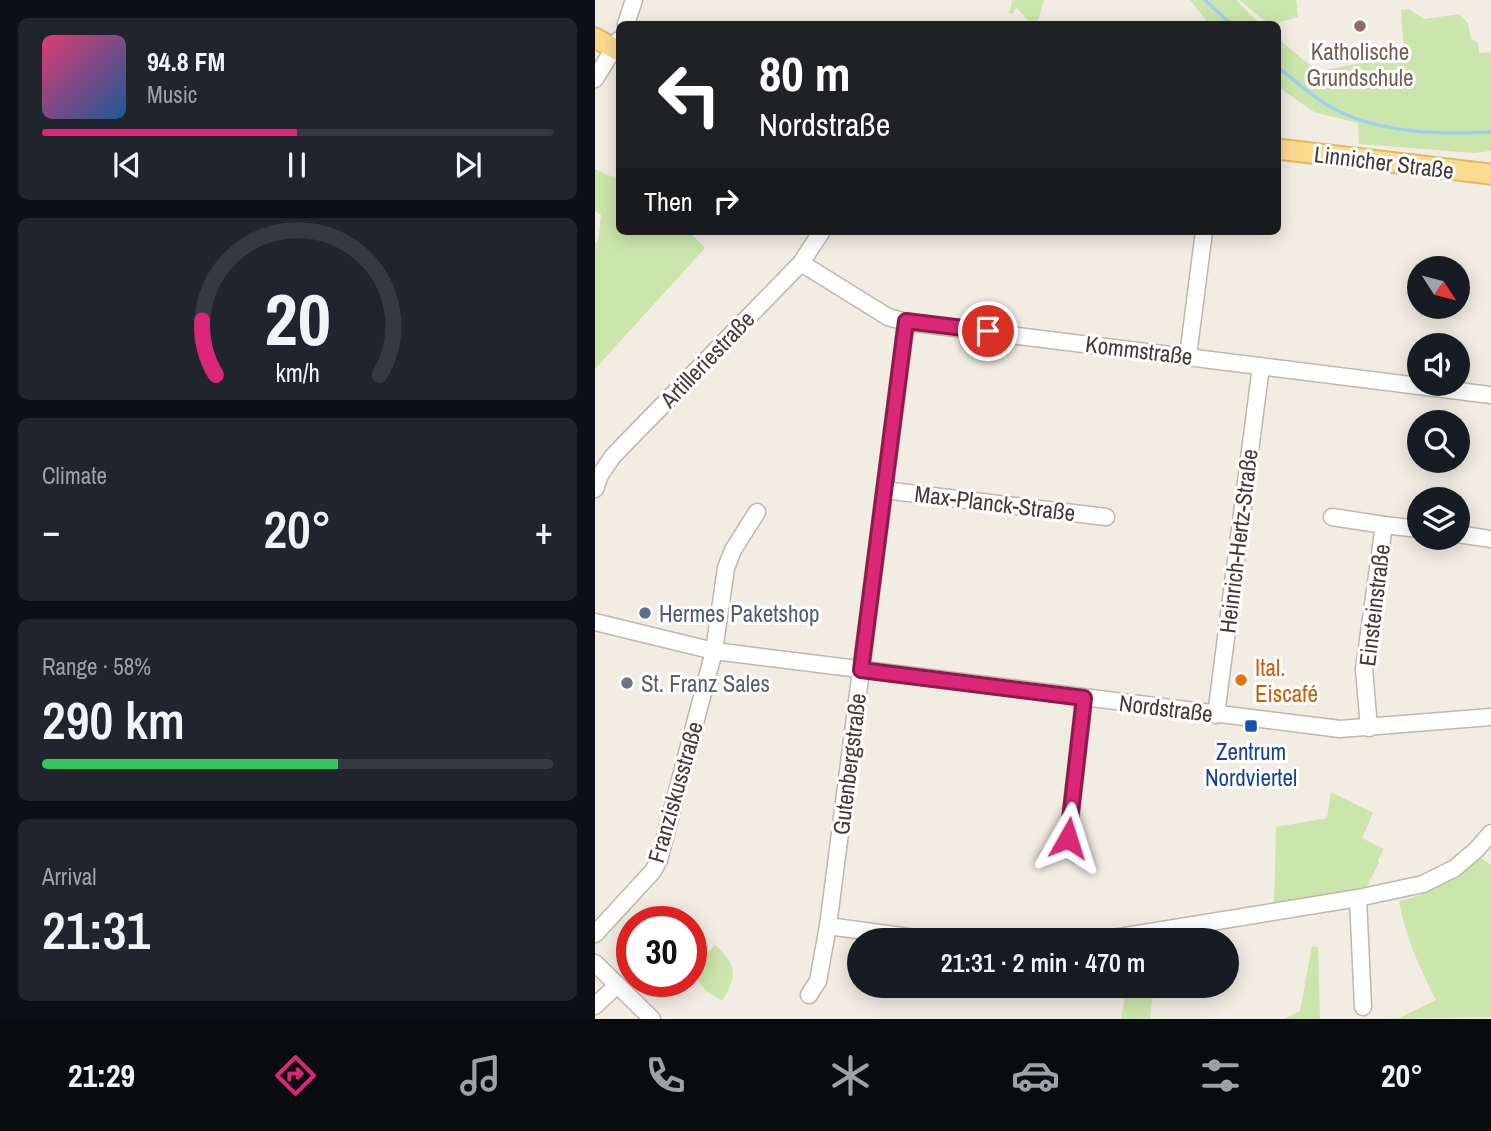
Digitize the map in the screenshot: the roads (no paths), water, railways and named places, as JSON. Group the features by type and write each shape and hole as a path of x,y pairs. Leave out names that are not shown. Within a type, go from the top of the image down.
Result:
{"main road":[{"path":"595,38 616,45"},
{"name":"Linnicher Straße","path":"1281,149 1491,174"}],"street":[{"path":"627,21 634,0"},
{"path":"595,79 616,49"},
{"name":"Artilleriestraße","path":"595,489 600,475 613,456 801,263 819,235"},
{"path":"1188,356 1203,235"},
{"name":"Kommstraße","path":"801,263 888,317 906,321 1491,396"},
{"name":"Gutenbergstraße","path":"809,995 818,981 828,926 906,321"},
{"name":"Heinrich-Hertz-Straße","path":"1216,715 1261,366"},
{"name":"Max-Planck-Straße","path":"884,489 1106,517"},
{"name":"Franziskusstraße","path":"595,934 653,871 659,860 714,651 726,568 733,550 757,512"},
{"name":"Einsteinstraße","path":"1332,517 1407,528"},
{"name":"Einsteinstraße","path":"1369,728 1364,669 1384,525"},
{"path":"1470,536 1491,539"},
{"name":"Nordstraße","path":"595,622 714,651 1340,729 1491,717"},
{"path":"1077,855 1068,838 1084,698"},
{"path":"1174,928 1358,898 1423,884 1455,868 1491,833"},
{"path":"1358,898 1363,1007"},
{"path":"828,926 847,929"},
{"path":"595,963 616,984"},
{"path":"595,1006 616,986"},
{"path":"629,997 652,1019"}],"waterway":[{"path":"1205,0 1228,21"},
{"path":"1281,69 1322,102 1374,124 1413,131 1491,132"}],"place":[{"name":"Katholische Grundschule","path":"1360,26"},
{"name":"Hermes Paketshop","path":"645,613"},
{"name":"Ital. Eiscafé","path":"1241,680"},
{"name":"St. Franz Sales","path":"627,683"},
{"name":"Zentrum Nordviertel","path":"1251,726"}]}
